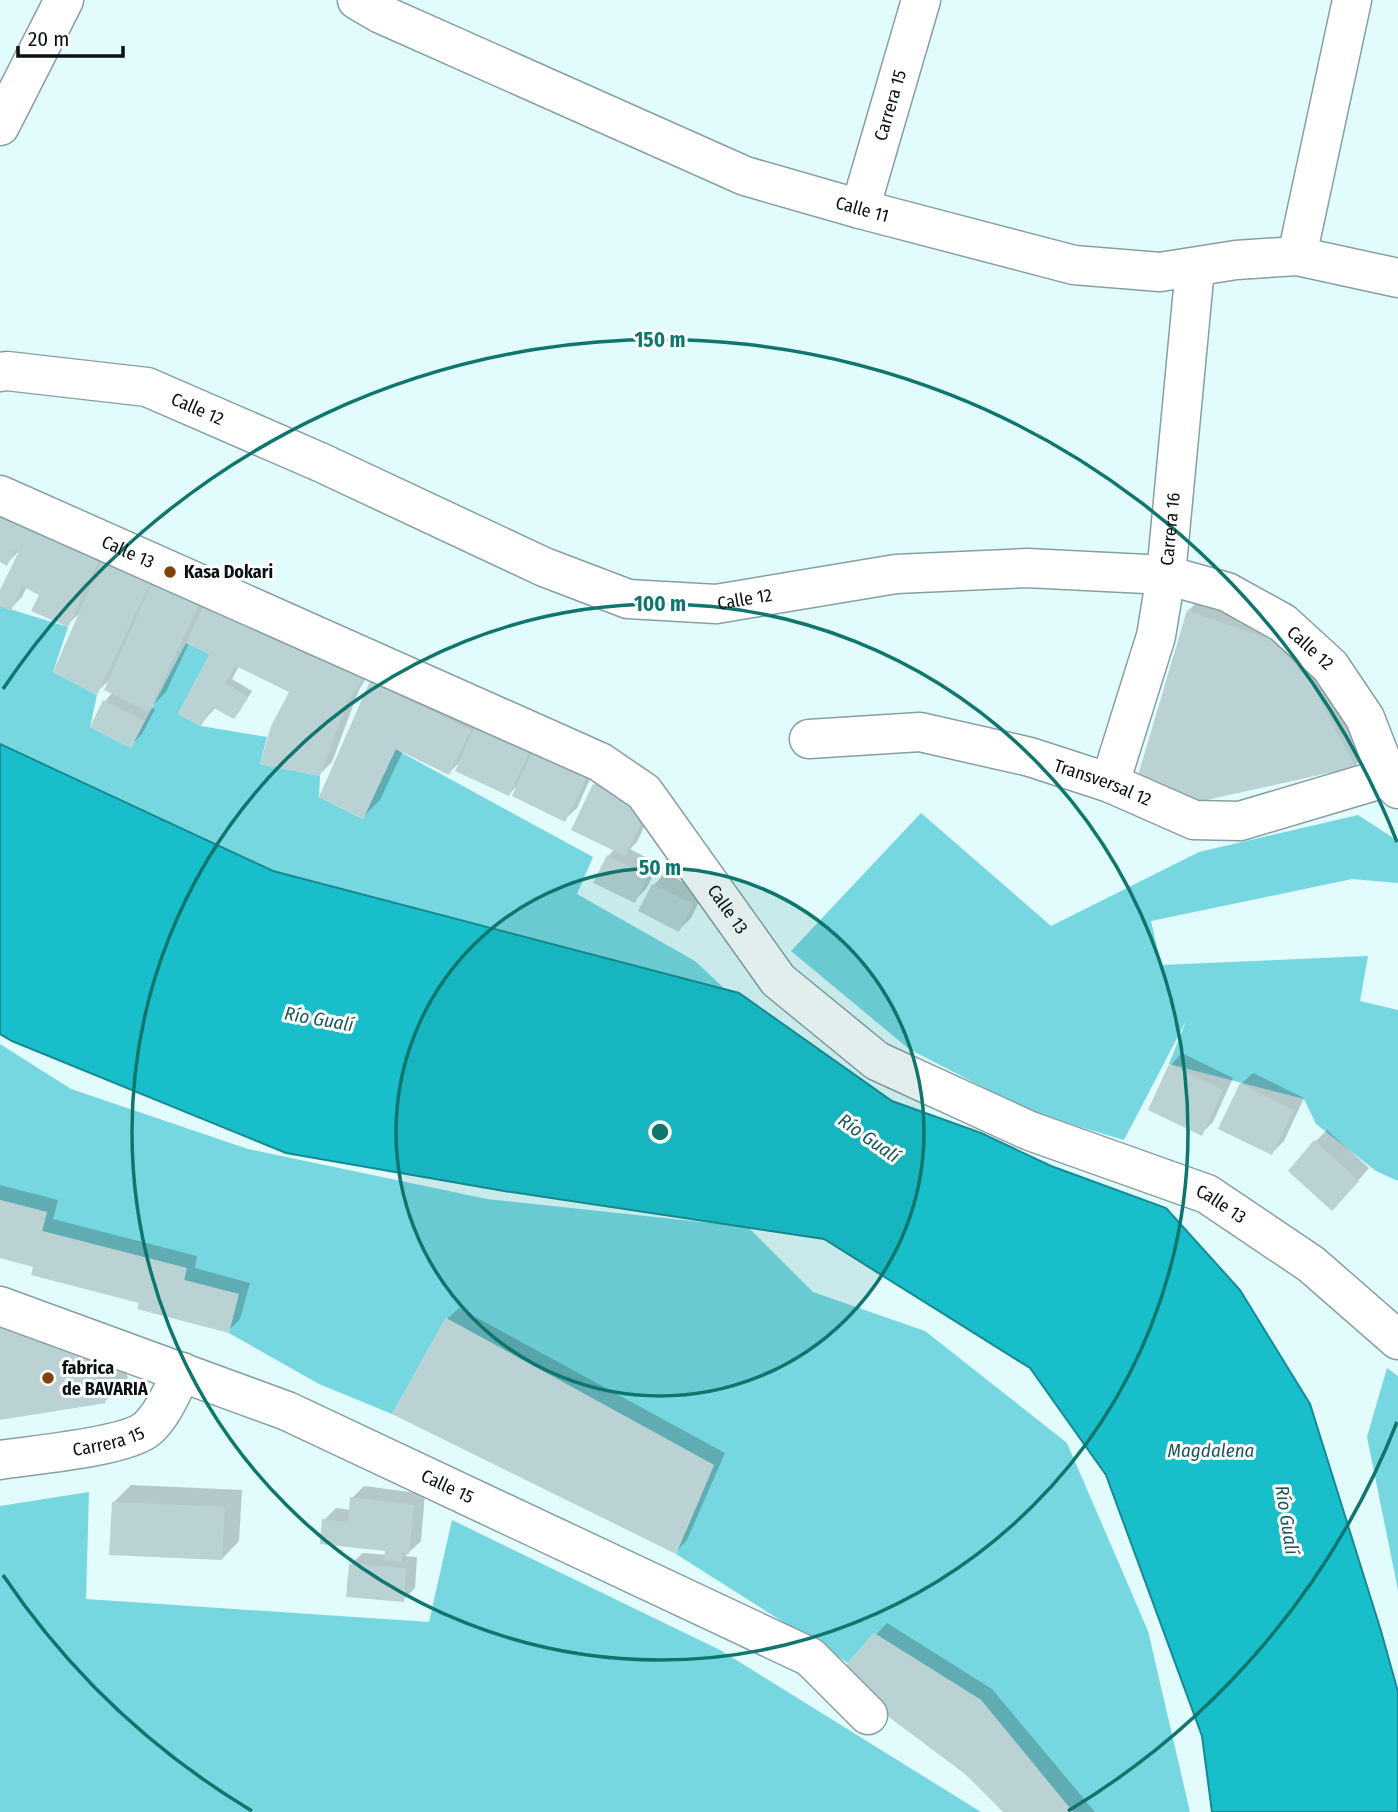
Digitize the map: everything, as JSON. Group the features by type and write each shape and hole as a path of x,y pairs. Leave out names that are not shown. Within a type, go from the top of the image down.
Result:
{"street":[{"path":"0,126 64,0"},
{"name":"Calle 11","path":"357,0 745,176 860,209 1074,265 1160,272 1236,260 1297,256 1398,278"},
{"name":"Carrera 15","path":"860,209 921,0"},
{"path":"1297,256 1352,0"},
{"name":"Carrera 16","path":"1110,783 1156,636 1166,575 1195,268"},
{"name":"Calle 12","path":"0,372 147,387 322,463 544,567 628,599 716,604 896,574 1014,568 1166,575 1227,592 1283,623 1330,666 1365,718 1395,780"},
{"name":"Calle 13","path":"0,495 600,762 644,792 778,980 877,1061 1030,1130 1207,1194 1311,1264 1398,1340"},
{"name":"Transversal 12","path":"809,739 920,732 1030,758 1110,783 1194,820 1240,821 1395,780"},
{"name":"Calle 15","path":"0,1306 287,1411 810,1657 868,1715"},
{"name":"Carrera 15","path":"0,1460 128,1440 147,1429 162,1411 182,1372"}],"shaded area":[{"path":"0,606 68,627 53,672 97,695 90,727 131,748 186,643 210,654 178,714 201,726 267,737 260,764 320,776 319,797 363,819 395,749 593,857 577,894 695,961 725,989 273,871 0,744"},
{"path":"921,813 1051,926 1199,852 1358,815 1398,841 1398,883 1352,879 1151,921 1161,965 1368,956 1360,1001 1398,1010 1398,1181 1376,1171 1316,1124 1304,1099 1169,1064 1186,1021 1124,1140 1033,1113 909,1049 791,951"},
{"path":"0,1044 71,1089 248,1149 487,1199 748,1227 813,1292 925,1331 1067,1443 1148,1631 1190,1812 1073,1812 981,1700 874,1633 848,1663 676,1554 714,1465 446,1318 392,1414 319,1384 229,1333 238,1294 184,1280 186,1268 42,1231 47,1212 0,1200"},
{"path":"1387,1368 1398,1376 1398,1590 1367,1437"},
{"path":"89,1492 86,1599 429,1622 452,1520 720,1650 981,1812 0,1812 0,1506"}],"water":[{"path":"0,744 273,871 739,993 892,1101 981,1133 1051,1166 1166,1208 1240,1290 1310,1404 1398,1692 1398,1812 1212,1812 1202,1736 1106,1475 1030,1368 824,1239 504,1191 286,1153 0,1034"}],"building":[{"path":"0,506 103,552 68,627 31,611 39,595 22,586 11,611 0,606 0,590 19,551 15,550 7,566 0,562"},
{"path":"104,556 152,579 97,695 53,672"},
{"path":"156,574 203,596 149,712 104,690"},
{"path":"208,596 366,674 347,703 320,776 260,764 271,726 289,692 236,666 225,683 248,697 234,719 212,707 201,726 178,714 210,654 186,643"},
{"path":"1187,610 1274,641 1311,683 1355,767 1193,803 1137,779"},
{"path":"370,681 471,730 449,775 396,749 363,819 319,797"},
{"path":"103,700 144,721 131,748 90,727"},
{"path":"476,724 530,751 509,796 455,771"},
{"path":"533,750 587,776 565,822 512,796"},
{"path":"593,784 647,811 625,856 571,830"},
{"path":"607,855 648,876 635,903 593,883"},
{"path":"652,884 693,904 679,932 638,911"},
{"path":"1169,1064 1223,1090 1202,1136 1148,1110"},
{"path":"1240,1083 1293,1110 1272,1155 1218,1129"},
{"path":"1314,1140 1359,1181 1332,1211 1288,1171"},
{"path":"0,1200 47,1212 42,1231 187,1268 184,1280 239,1294 229,1333 137,1309 139,1303 31,1275 33,1267 0,1258"},
{"path":"446,1318 714,1465 676,1554 392,1414"},
{"name":"fabrica de BAVARIA","path":"0,1321 87,1353 106,1403 0,1420"},
{"path":"350,1497 414,1505 409,1554 402,1553 402,1562 384,1560 385,1551 320,1544 322,1519 348,1522"},
{"path":"112,1502 225,1507 222,1560 109,1555"},
{"path":"349,1564 406,1568 404,1602 346,1597"},
{"path":"874,1633 981,1700 1073,1812 1003,1812 965,1774 833,1675 848,1663"}],"place":[{"name":"Kasa Dokari","path":"170,572"},
{"name":"fabrica de BAVARIA","path":"48,1378"}],"water label":[{"name":"Río Gualí","path":"319,1019"},
{"name":"Río Gualí","path":"869,1138"},
{"name":"Magdalena","path":"1211,1450"},
{"name":"Río Gualí","path":"1287,1520"}]}
